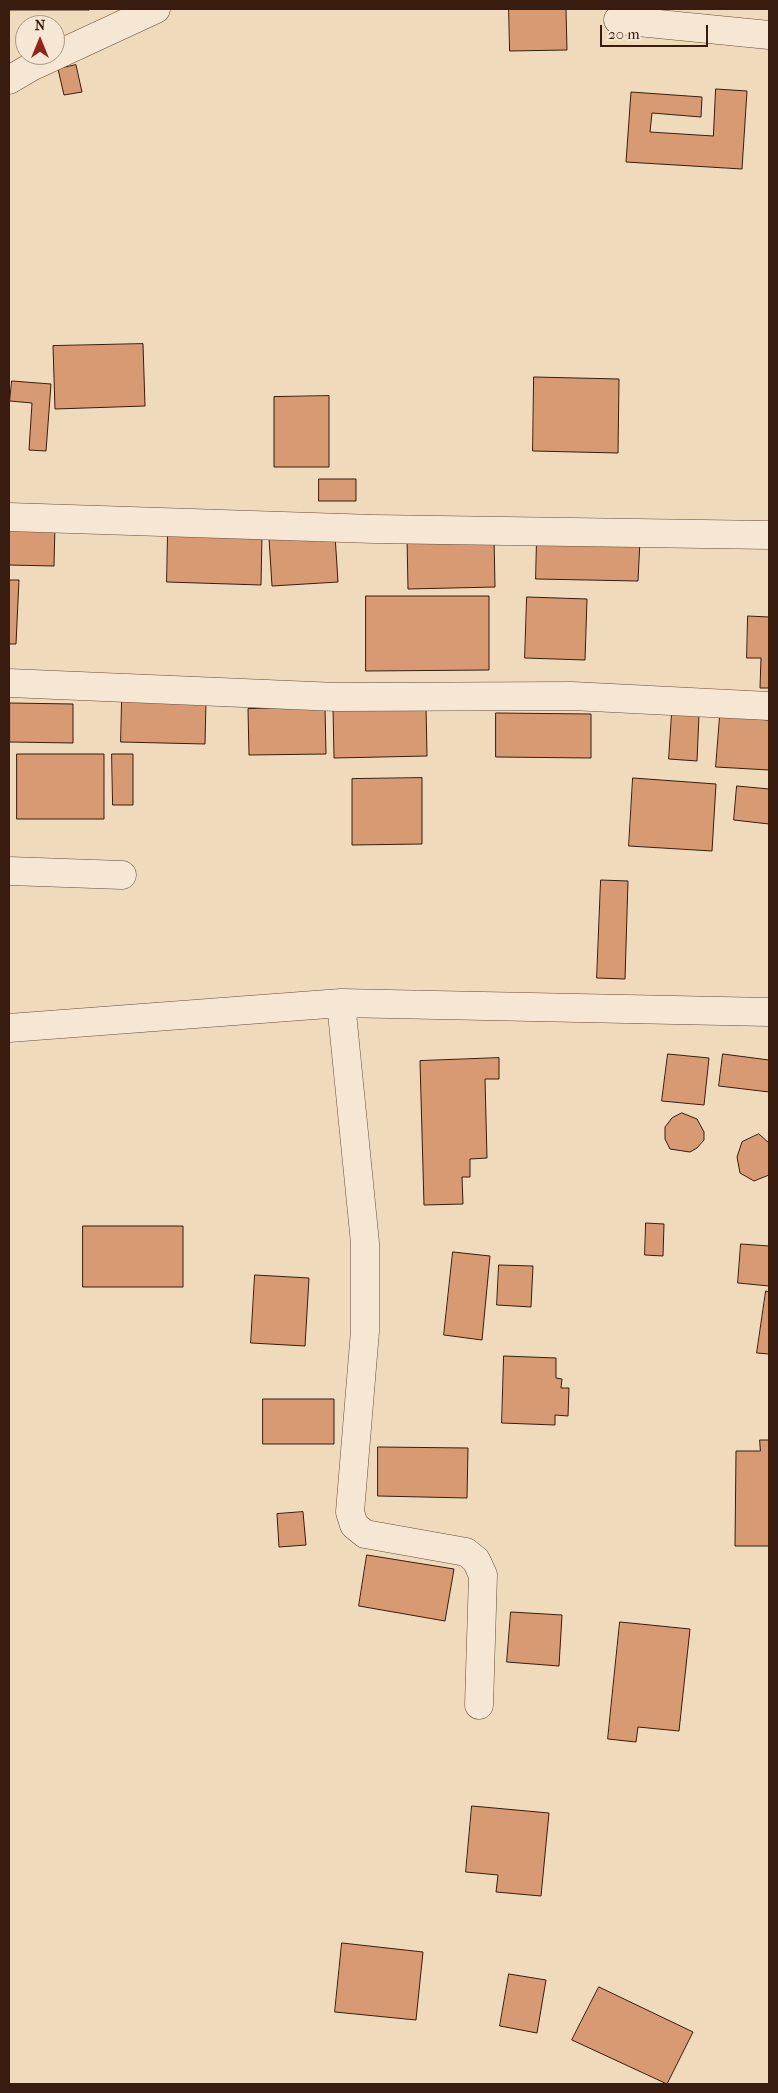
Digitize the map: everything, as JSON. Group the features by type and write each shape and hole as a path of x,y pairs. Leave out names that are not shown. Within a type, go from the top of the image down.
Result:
{"street":[{"path":"9,80 33,66 156,9"},
{"path":"618,20 769,34"},
{"path":"9,517 374,530 769,535"},
{"path":"9,683 336,697 572,696 769,706"},
{"path":"9,871 122,875"},
{"path":"9,1028 341,1003 769,1012"},
{"path":"341,1003 365,1243 365,1331 350,1512 354,1525 365,1534 466,1552 476,1560 483,1575 479,1705"}],"building":[{"path":"89,9 89,10 9,10"},
{"path":"509,9 566,9 567,50 510,51"},
{"path":"76,65 82,92 64,95 58,69"},
{"path":"716,89 747,91 742,169 626,162 631,92 702,97 701,117 652,113 650,132 713,136"},
{"path":"143,344 145,406 55,409 53,346"},
{"path":"534,377 619,379 618,453 533,451"},
{"path":"12,381 51,384 46,451 29,450 32,403 10,401"},
{"path":"329,396 329,467 274,467 274,397"},
{"path":"319,479 356,479 356,501 319,501"},
{"path":"9,524 55,525 54,566 9,565"},
{"path":"168,530 262,533 261,585 167,582"},
{"path":"335,535 338,582 272,586 269,538"},
{"path":"494,536 495,587 408,589 407,537"},
{"path":"537,537 640,540 638,581 536,579"},
{"path":"9,580 19,580 16,644 9,644"},
{"path":"366,596 489,596 489,670 366,671"},
{"path":"527,597 587,599 585,660 525,658"},
{"path":"748,616 769,617 769,688 760,688 761,658 747,658"},
{"path":"122,699 206,700 205,744 121,742"},
{"path":"10,703 73,704 73,743 10,742"},
{"path":"426,705 427,756 334,758 333,707"},
{"path":"325,707 326,754 249,755 248,709"},
{"path":"496,713 591,714 591,758 496,757"},
{"path":"672,713 699,715 697,761 669,759"},
{"path":"720,716 769,720 769,770 716,767"},
{"path":"17,754 104,754 104,819 17,819"},
{"path":"112,754 133,754 133,805 113,805"},
{"path":"422,778 422,844 352,845 352,779"},
{"path":"633,778 716,784 712,851 629,846"},
{"path":"737,786 769,789 769,824 734,820"},
{"path":"601,880 628,881 625,979 597,978"},
{"path":"668,1054 709,1058 704,1105 662,1101"},
{"path":"723,1054 769,1060 769,1092 719,1086"},
{"path":"499,1058 499,1079 485,1079 487,1158 470,1159 470,1177 462,1177 463,1204 424,1205 420,1061"},
{"path":"682,1113 697,1119 704,1132 704,1140 697,1148 690,1152 670,1149 665,1139 665,1127 672,1118"},
{"path":"759,1134 769,1143 769,1175 754,1181 740,1173 737,1157 742,1142"},
{"path":"646,1223 664,1224 663,1256 645,1255"},
{"path":"83,1226 183,1226 183,1287 83,1287"},
{"path":"741,1244 769,1246 769,1286 738,1283"},
{"path":"453,1252 490,1256 482,1340 444,1335"},
{"path":"499,1265 533,1266 531,1307 497,1305"},
{"path":"255,1275 309,1278 305,1346 251,1343"},
{"path":"766,1291 769,1292 769,1354 757,1353"},
{"path":"504,1356 556,1358 556,1378 562,1379 561,1388 569,1388 568,1416 555,1415 555,1425 502,1423"},
{"path":"263,1399 334,1399 334,1444 263,1444"},
{"path":"760,1440 769,1440 769,1546 735,1546 736,1451 760,1451"},
{"path":"378,1447 468,1448 467,1498 378,1496"},
{"path":"303,1512 306,1545 279,1547 277,1514"},
{"path":"367,1555 454,1569 445,1621 359,1606"},
{"path":"511,1612 562,1615 559,1666 507,1662"},
{"path":"620,1622 690,1629 679,1731 638,1727 636,1742 608,1739"},
{"path":"472,1806 549,1813 541,1896 496,1892 498,1875 466,1872"},
{"path":"342,1943 423,1952 416,2020 335,2012"},
{"path":"509,1974 546,1980 537,2033 500,2026"},
{"path":"599,1987 693,2032 667,2084 572,2040"}]}
